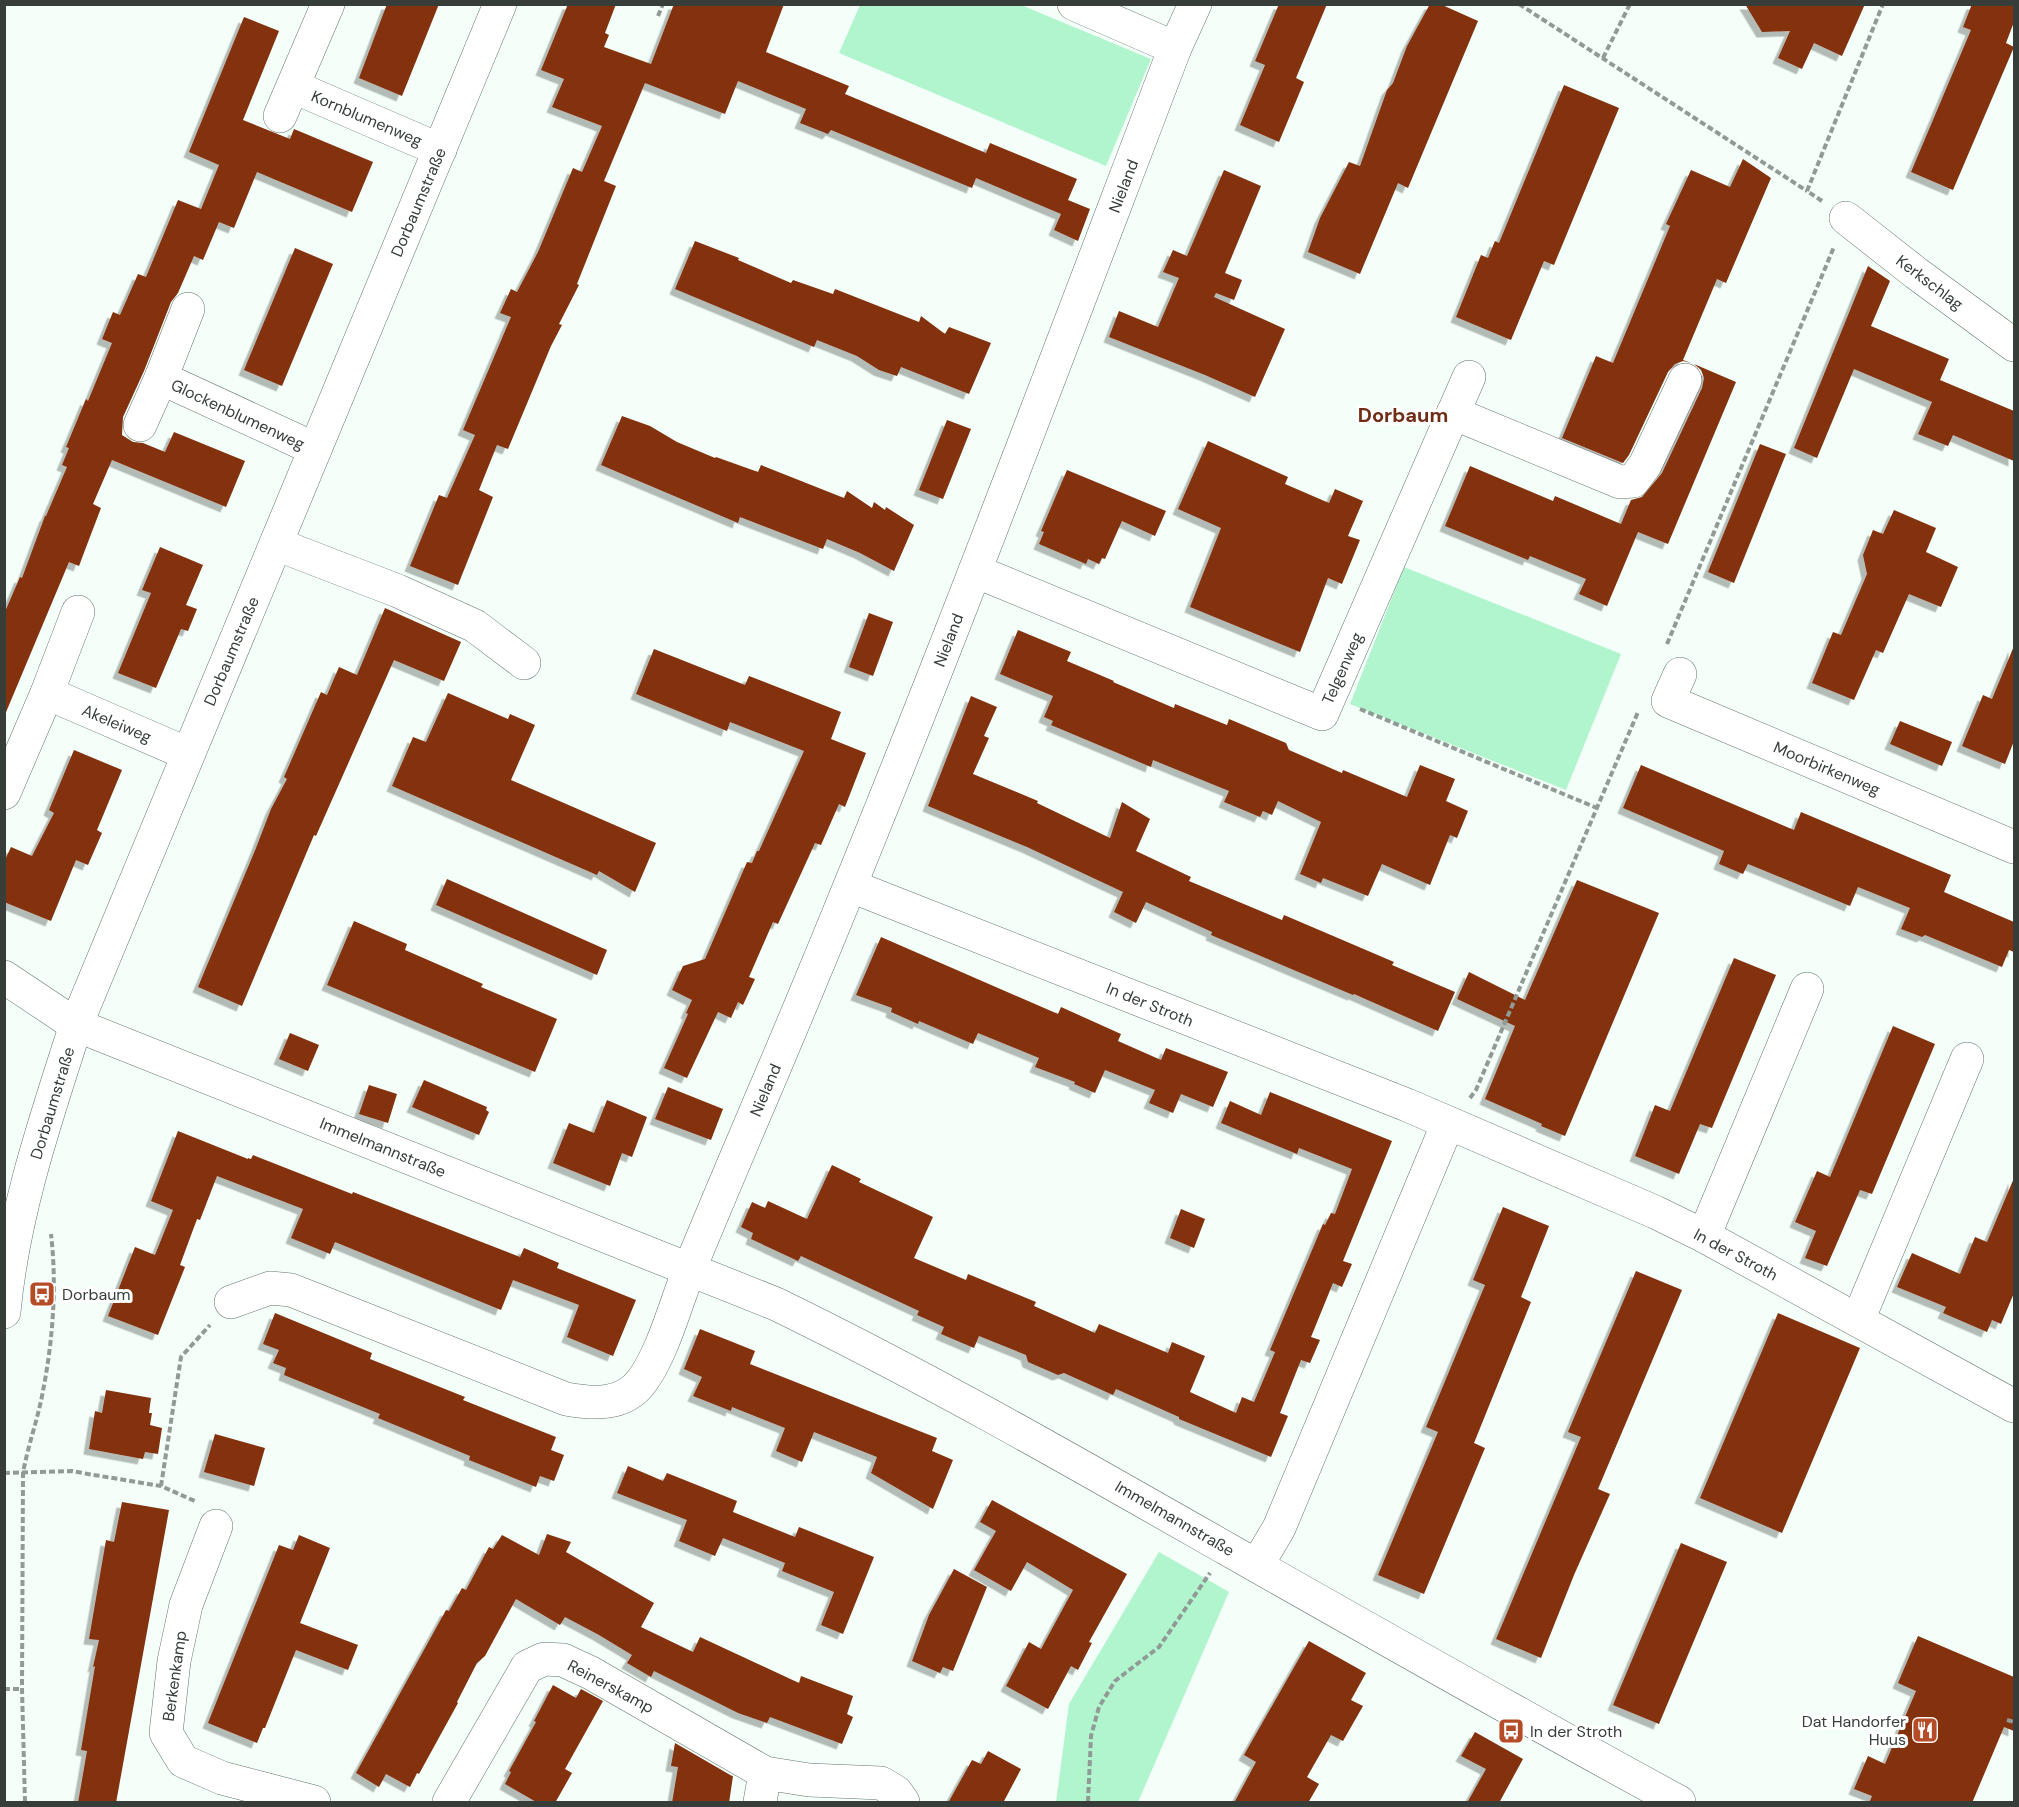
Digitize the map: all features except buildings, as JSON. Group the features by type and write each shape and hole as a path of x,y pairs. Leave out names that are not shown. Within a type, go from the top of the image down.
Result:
{"street":[{"name":"Kornblumenweg","path":"280,116 328,4"},
{"name":"Dorbaumstraße","path":"4,1312 12,1257 30,1175 76,1025 276,544 329,438 440,150 500,4"},
{"path":"1074,4 1176,48"},
{"name":"Nieland","path":"689,1270 851,886 1195,4"},
{"name":"Kornblumenweg","path":"294,87 440,150"},
{"name":"Kerkschlag","path":"1846,218 2014,345"},
{"name":"Glockenblumenweg","path":"140,425 188,309"},
{"name":"Telgenweg","path":"975,571 1322,714 1469,377"},
{"name":"Glockenblumenweg","path":"161,378 329,438"},
{"path":"1453,413 1620,482 1633,481 1645,465 1685,380"},
{"path":"276,544 398,591 475,626 524,663"},
{"path":"4,793 47,693 78,612"},
{"name":"Moorbirkenweg","path":"1680,674 1668,701 2014,847"},
{"name":"Akeleiweg","path":"47,693 188,754"},
{"name":"In der Stroth","path":"851,886 1407,1105 1655,1212 1704,1236 2014,1406"},
{"name":"Immelmannstraße","path":"4,977 76,1025 776,1304 872,1350 1078,1462 1419,1658 1645,1795 1679,1803"},
{"path":"1704,1236 1807,989"},
{"path":"1858,1320 1967,1059"},
{"path":"1257,1565 1279,1528 1448,1123"},
{"path":"231,1302 270,1288 291,1290 566,1399 588,1403 616,1400 639,1385 652,1365 689,1270"},
{"name":"Berkenkamp","path":"216,1526 186,1605 174,1661 166,1733 183,1761 222,1778 314,1803"},
{"name":"Reinerskamp","path":"449,1803 527,1667 544,1659 563,1660 591,1673 763,1788 809,1780 881,1784 896,1792 903,1803"}],"path":[{"path":"658,16 663,4"},
{"path":"1519,4 1846,218 1666,644"},
{"path":"1603,58 1630,4"},
{"path":"1807,192 1883,4"},
{"path":"1322,714 1346,704 1597,808"},
{"path":"1448,1123 1476,1090 1639,710"},
{"path":"25,1803 22,1689 23,1473 43,1393 49,1349 55,1293 50,1226"},
{"path":"4,1473 72,1471 161,1486 181,1357 231,1302"},
{"path":"1088,1803 1091,1736 1099,1707 1115,1681 1159,1647 1226,1548"},
{"path":"4,1689 22,1689"},
{"path":"2007,1720 2014,1722"}],"green space":[{"path":"860,5 1021,5 1151,59 1106,166 839,53"},
{"path":"1404,567 1621,654 1566,790 1350,704"},
{"path":"1159,1552 1229,1592 1138,1802 1056,1802 1069,1704"}],"place":[{"name":"Dorbaum","path":"42,1294"},
{"name":"Dat Handorfer Huus","path":"1925,1730"},
{"name":"In der Stroth","path":"1511,1731"}],"district":[{"name":"Dorbaum","path":"1403,415"}]}
